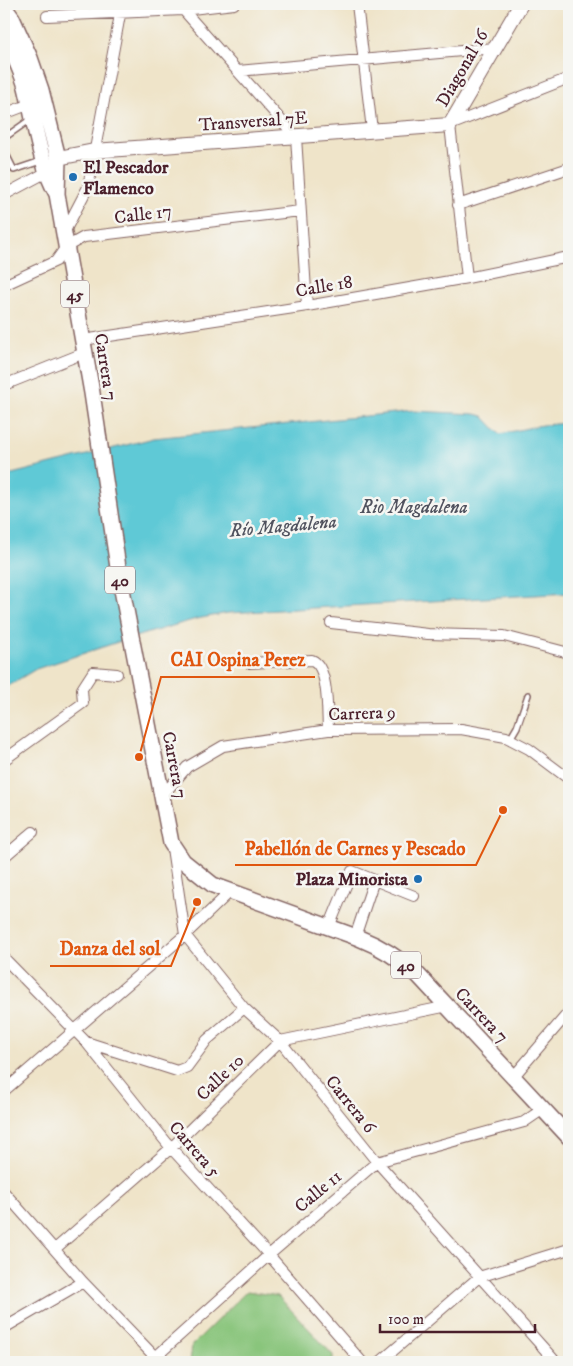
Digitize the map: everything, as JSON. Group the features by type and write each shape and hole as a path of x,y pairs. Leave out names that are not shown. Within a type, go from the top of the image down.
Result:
{"main road":[{"name":"Carrera 7","path":"4,7 12,18 30,58 41,90 58,158 57,194 92,393 119,574 171,843 183,861 213,885 379,946 400,959 448,1006 569,1137"},
{"name":"Carrera 7","path":"4,37 25,85 45,166 57,194"}],"street":[{"path":"47,16 121,9 234,4"},
{"path":"357,4 372,130"},
{"name":"Diagonal 16","path":"450,125 521,4"},
{"path":"181,7 296,137 307,306"},
{"path":"65,240 88,187 121,9"},
{"path":"238,71 495,48"},
{"path":"468,278 450,125 569,78"},
{"path":"4,114 31,110"},
{"name":"Transversal 7E","path":"58,158 94,151 450,125"},
{"path":"4,195 45,166"},
{"path":"458,205 569,168"},
{"name":"Calle 17","path":"4,285 56,261 65,240 300,211"},
{"name":"Calle 18","path":"4,385 84,346 468,278 569,257"},
{"path":"331,623 428,634 504,636 569,653"},
{"path":"249,663 312,660 318,663 323,672 328,730"},
{"path":"4,760 83,703 82,688 93,672 117,674"},
{"name":"Carrera 9","path":"162,796 186,767 223,746 328,730 462,729 510,739 529,749 569,779"},
{"path":"4,857 33,832"},
{"name":"Carrera 6","path":"171,843 185,934 244,1008 280,1041 378,1162 478,1277 556,1362"},
{"path":"329,927 352,871 414,896"},
{"path":"355,937 374,880"},
{"path":"4,1091 185,934 230,892"},
{"name":"Carrera 5","path":"4,958 86,1042 171,1148 269,1254 362,1362"},
{"path":"280,1041 448,1006"},
{"path":"86,1042 177,1071 187,1067 207,1040 244,1008"},
{"path":"514,1076 569,1012"},
{"name":"Calle 10","path":"55,1249 171,1148 280,1041"},
{"name":"Calle 11","path":"155,1361 269,1254 378,1162 524,1122 543,1109"},
{"path":"4,1192 155,1361"},
{"path":"380,1362 478,1277 569,1249"},
{"path":"4,1328 83,1282"}],"lane":[{"path":"4,138 31,110"},
{"path":"7,156 14,170 45,166"},
{"path":"510,739 517,727 528,695"}],"green space":[{"path":"247,1291 278,1296 333,1355 333,1362 190,1362 192,1345"}],"water":[{"name":"Rio Magdalena","path":"414,411 483,416 500,434 542,425 569,423 569,593 228,613 196,619 36,669 4,688 4,476 154,438"}],"place":[{"name":"El Pescador Flamenco","path":"73,177"},
{"name":"CAI Ospina Perez","path":"139,757"},
{"name":"Pabellón de Carnes y Pescado","path":"503,810"},
{"name":"Plaza Minorista","path":"418,879"},
{"name":"Danza del sol","path":"197,902"}],"water label":[{"name":"Río Magdalena","path":"283,525"}]}
